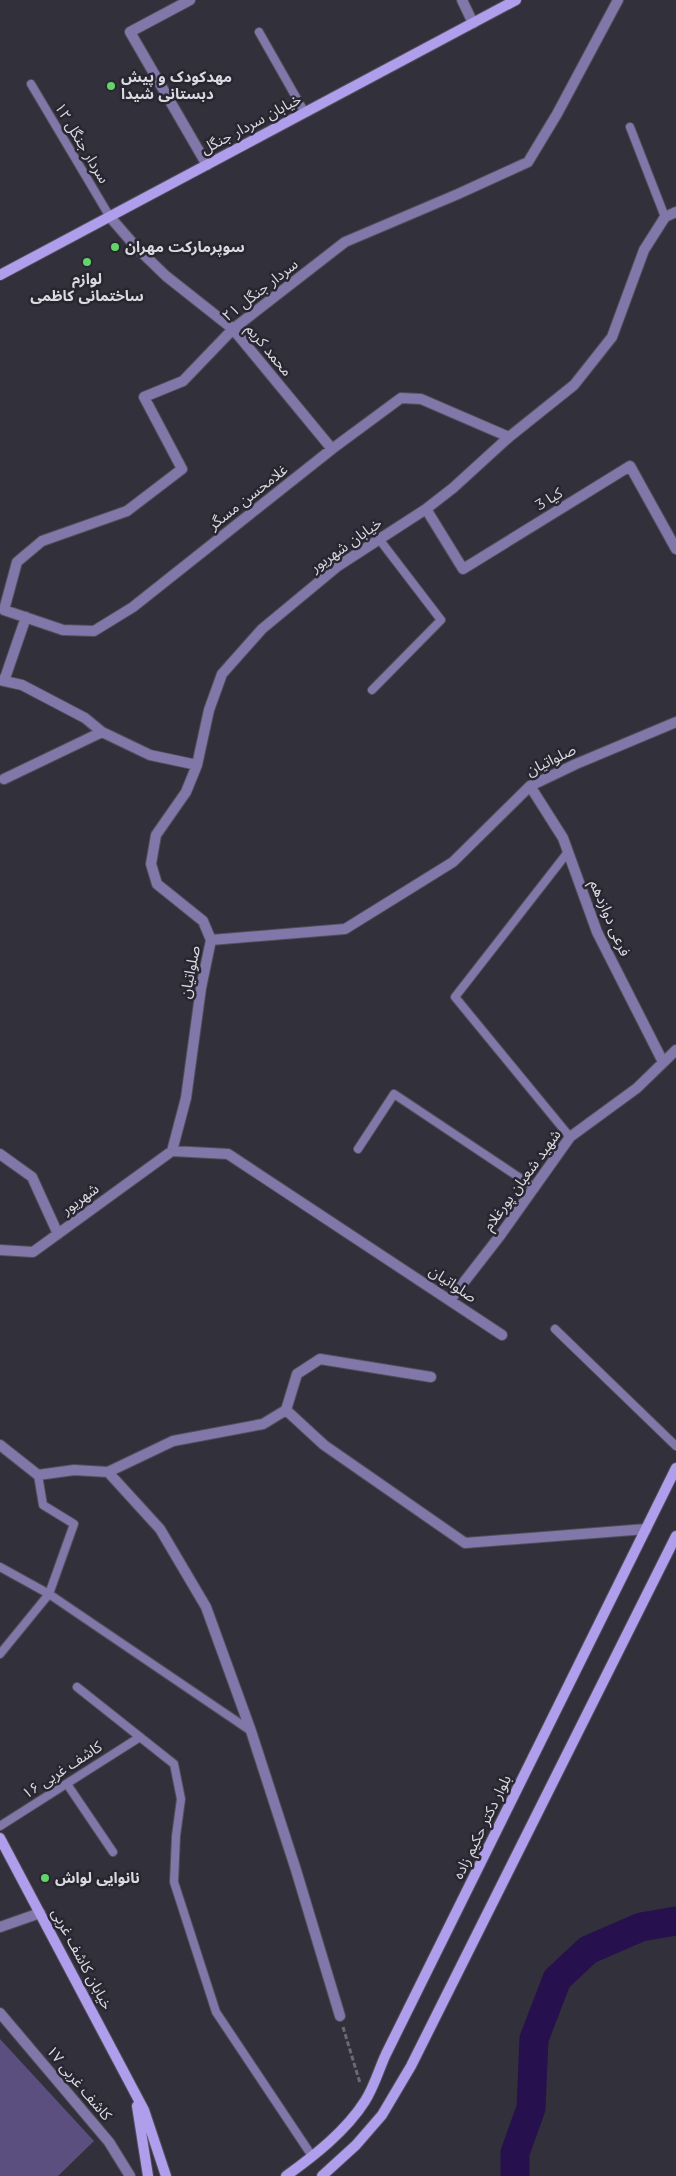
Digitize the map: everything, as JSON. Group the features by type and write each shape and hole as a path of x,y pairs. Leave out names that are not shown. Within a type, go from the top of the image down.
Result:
{"main road":[{"name":"خیابان سردار جنگل","path":"0,276 516,0"},
{"name":"بلوار دکتر حکیم زاده","path":"286,2176 312,2156 341,2129 365,2100 676,1468"},
{"path":"322,2176 356,2145 382,2115 411,2066 676,1536"},
{"name":"خیابان کاشف غربی","path":"0,1838 144,2110 166,2176"},
{"name":"خیابان کاشف غربی","path":"135,2095 148,2176"}],"street":[{"path":"190,0 130,32 207,165"},
{"path":"462,0 473,23"},
{"name":"سردار جنگل ۲۱","path":"4,610 17,562 42,541 127,511 182,469 144,397 183,381 233,330 345,242 528,162 557,114 618,0"},
{"path":"665,217 676,212"},
{"name":"محمد کریم","path":"110,216 136,247 166,276 233,330 332,449"},
{"name":"خیابان شهریور","path":"211,940 204,921 157,884 151,864 156,835 186,792 197,765 210,710 222,674 262,629 338,566 426,509 453,488 509,437 574,385 612,337 644,250 665,217"},
{"name":"غلامحسن مسگر","path":"4,610 63,630 94,631 133,607 332,449 401,398 421,399 509,437"},
{"name":"کیا 3","path":"426,509 463,569 630,466 676,549"},
{"path":"26,617 2,681 22,684 85,718 102,732 150,755 197,765"},
{"name":"صلواتیان","path":"502,1335 228,1154 172,1151 186,1098 201,988 211,940 345,930 453,862 530,786 576,764 676,722"},
{"path":"1,779 102,732"},
{"name":"فرعی دوازدهم","path":"530,786 563,838 597,932 663,1062"},
{"name":"شهید شعبان پورغلام","path":"450,1300 535,1188 570,1137 638,1088 676,1050"},
{"name":"شهریور","path":"0,1250 33,1252 172,1151"},
{"path":"0,1154 32,1177 58,1234"},
{"path":"0,1445 38,1475 74,1470 108,1472 173,1441 263,1424 286,1410 297,1374 320,1359 431,1377"},
{"path":"286,1410 324,1445 464,1543 646,1529"},
{"path":"108,1472 160,1529 206,1607 251,1732 296,1870 340,2016"},
{"path":"0,1928 40,1914"},
{"name":"کاشف غربی ۱۷","path":"0,2013 109,2142 130,2176"}],"lane":[{"path":"259,32 304,113"},
{"name":"سردار جنگل ۱۲","path":"31,84 110,216"},
{"path":"630,127 665,217"},
{"path":"372,690 441,620 379,539"},
{"path":"568,852 455,997 570,1137"},
{"path":"358,1149 394,1094 535,1188"},
{"path":"555,1329 676,1446"},
{"path":"0,1654 49,1594 74,1524 43,1506 38,1475"},
{"path":"0,1567 49,1594 251,1732"},
{"path":"76,1687 174,1764 181,1799 176,1836 174,1882 216,2012 312,2156"},
{"name":"کاشف غربی ۱۶","path":"0,1826 140,1737"},
{"path":"67,1784 113,1852"}],"path":[{"path":"340,2016 365,2100"}],"shaded area":[{"path":"0,2039 94,2141 58,2176 0,2176"}],"waterway":[{"path":"515,2176 515,2153 531,2108 534,2039 557,1979 588,1950 641,1927 676,1921"}],"place":[{"name":"مهدکودک و پیش دبستانی شیدا","path":"111,86"},
{"name":"سوپرمارکت مهران","path":"115,247"},
{"name":"لوازم ساختمانی کاظمی","path":"87,262"},
{"name":"نانوایی لواش","path":"45,1878"}]}
